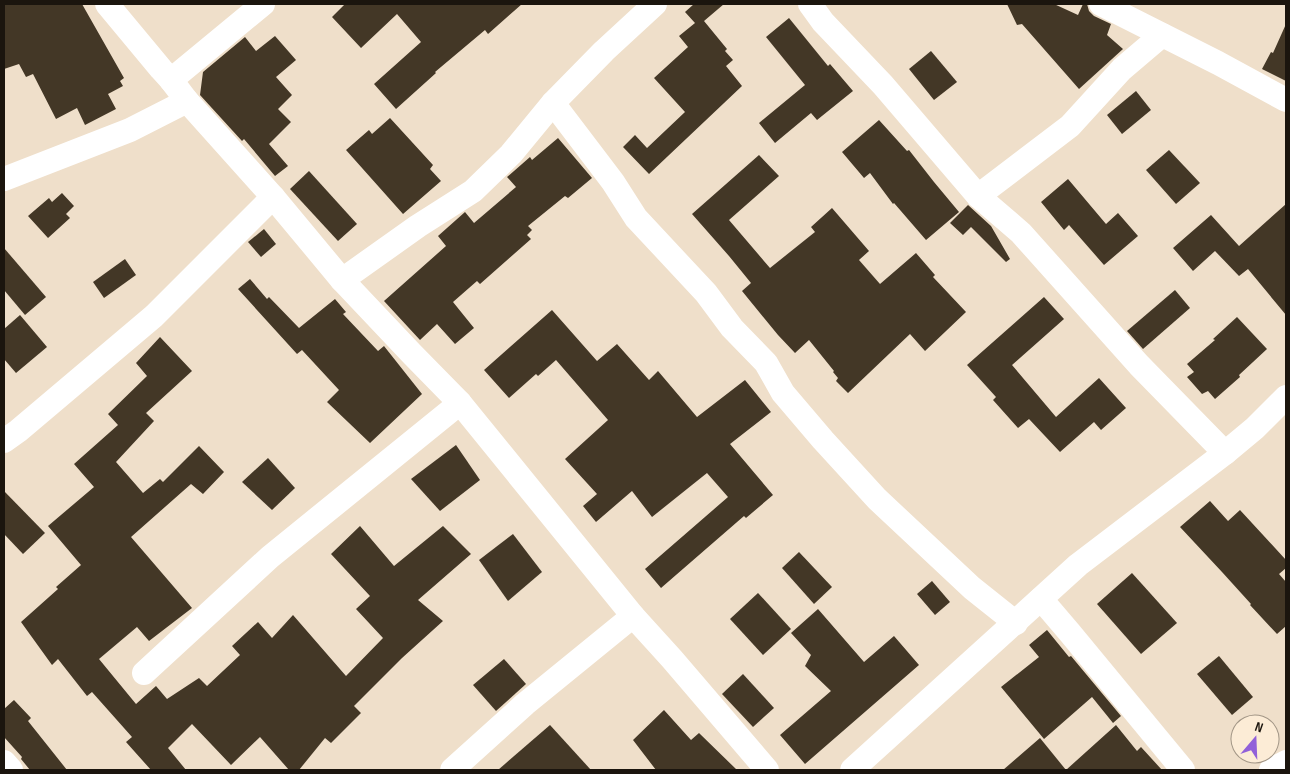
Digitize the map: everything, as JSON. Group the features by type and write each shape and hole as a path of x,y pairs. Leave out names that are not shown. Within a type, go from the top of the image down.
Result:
{"street":[{"path":"107,4 171,80 186,101 273,197 342,280 460,402 633,616 767,770"},
{"path":"171,80 263,4"},
{"path":"342,280 418,226 473,191 511,154 553,103 654,4"},
{"path":"810,4 823,22 882,85 978,196 1021,233 1138,365 1225,453"},
{"path":"1101,4 1218,63 1286,100"},
{"path":"978,196 1070,126 1122,69 1162,34"},
{"path":"4,179 130,130 186,101"},
{"path":"553,103 614,182 636,218 706,293 732,328 766,363 783,394 823,440 884,505 972,588 1016,623"},
{"path":"4,441 154,316 273,197"},
{"path":"852,770 1078,565 1225,453 1255,428 1286,397"},
{"path":"144,674 270,557 460,402"},
{"path":"1041,599 1183,770"},
{"path":"452,770 525,704 633,616"},
{"path":"4,762 11,770"},
{"path":"1271,770 1286,762"}],"building":[{"path":"4,4 82,4 124,78 120,81 123,86 108,94 116,109 85,125 77,108 56,119 33,74 26,77 19,64 4,69"},
{"path":"345,4 522,4 488,34 485,30 435,72 396,109 374,84 421,42 397,14 361,48 332,17"},
{"path":"694,4 724,4 704,21 727,49 725,51 733,60 726,66 742,86 649,174 623,147 635,135 647,148 685,112 654,78 688,47 679,36 695,23 685,12"},
{"path":"1007,4 1054,4 1078,15 1083,4 1087,4 1089,11 1094,16 1111,24 1107,35 1123,49 1079,89 1022,24 1017,25"},
{"path":"789,18 828,66 830,64 853,91 817,120 811,113 775,143 759,123 805,85 766,37"},
{"path":"1286,24 1286,81 1262,69 1271,52 1273,53"},
{"path":"275,36 296,60 276,77 292,95 278,109 291,122 269,144 288,166 275,176 244,139 242,141 200,95 203,72 245,37 256,51"},
{"path":"931,51 957,82 934,100 909,69"},
{"path":"1136,91 1151,110 1122,134 1107,115"},
{"path":"390,118 433,165 430,169 441,181 403,214 346,150 369,130 372,134"},
{"path":"879,120 907,151 909,150 959,212 926,240 893,204 870,173 864,178 842,152"},
{"path":"558,138 592,178 568,198 565,196 528,226 532,230 527,235 531,239 480,284 477,281 453,302 474,328 455,344 437,324 420,340 384,301 446,246 438,236 465,212 474,223 516,187 507,177 530,157 532,160"},
{"path":"1169,150 1200,183 1176,204 1146,170"},
{"path":"759,155 779,176 729,220 770,268 815,232 811,227 832,208 869,251 859,260 880,284 916,253 935,275 933,277 966,312 925,351 910,334 848,393 836,381 838,378 834,371 809,340 795,353 742,291 751,283 692,214"},
{"path":"309,171 357,224 338,241 290,189"},
{"path":"1068,179 1106,224 1118,213 1138,236 1104,265 1069,225 1064,230 1041,202"},
{"path":"62,193 74,206 66,214 70,218 48,238 28,216 49,198 52,202"},
{"path":"1286,204 1286,315 1248,269 1239,276 1215,251 1193,271 1173,248 1211,215 1239,246"},
{"path":"968,205 991,226 1010,259 1006,262 971,227 963,235 950,223"},
{"path":"264,229 276,244 261,257 248,242"},
{"path":"4,248 46,297 25,315 4,290"},
{"path":"125,259 136,275 104,298 93,282"},
{"path":"250,279 267,299 269,297 299,328 335,299 346,312 343,314 378,351 384,346 422,394 370,443 327,402 339,390 302,350 297,354 238,289"},
{"path":"1175,290 1190,308 1143,349 1127,331"},
{"path":"1044,297 1064,319 1012,365 1056,417 1099,378 1126,408 1101,430 1094,422 1060,452 1029,419 1018,428 993,400 996,397 967,365"},
{"path":"552,310 597,361 617,344 649,380 658,371 697,417 745,380 771,412 730,444 773,495 746,518 744,516 661,588 645,569 728,497 707,473 652,517 632,491 596,522 583,506 597,494 565,459 608,420 556,360 538,376 536,374 509,398 484,370"},
{"path":"20,315 47,347 16,373 4,359 4,329"},
{"path":"1237,317 1267,349 1215,399 1208,391 1202,394 1187,377 1194,372 1187,364 1215,340 1213,339"},
{"path":"160,337 192,371 146,413 154,421 116,462 143,493 160,479 163,482 199,446 224,472 203,494 191,484 131,537 192,608 149,641 137,627 99,659 136,704 156,686 167,699 199,678 207,686 240,655 232,646 258,622 272,638 293,615 346,676 383,638 356,609 370,596 331,554 360,526 394,566 443,526 471,554 418,600 443,621 402,658 354,706 361,713 331,743 325,738 299,770 289,770 260,737 231,765 192,724 168,748 186,770 151,770 126,742 132,737 92,692 87,696 58,659 52,665 21,622 58,589 56,587 81,565 48,526 94,487 74,464 118,425 108,414 147,376 136,363"},
{"path":"456,445 480,480 440,511 411,479"},
{"path":"268,458 295,488 272,510 242,482"},
{"path":"4,491 45,533 23,554 4,534"},
{"path":"1210,501 1228,521 1240,510 1286,560 1286,568 1279,574 1286,582 1286,626 1277,634 1180,527"},
{"path":"513,534 542,572 508,601 479,560"},
{"path":"799,552 832,587 814,604 782,568"},
{"path":"1132,573 1177,623 1141,654 1097,604"},
{"path":"932,581 950,602 935,615 917,594"},
{"path":"758,593 791,629 763,655 730,619"},
{"path":"818,609 864,662 894,636 919,665 805,764 780,735 831,691 805,666 811,655 791,633"},
{"path":"1047,630 1121,716 1113,723 1092,697 1044,739 1001,687 1039,657 1029,645"},
{"path":"1219,656 1253,697 1231,714 1197,674"},
{"path":"504,659 526,684 496,711 473,685"},
{"path":"743,674 774,708 753,727 722,694"},
{"path":"14,700 31,718 28,721 67,770 30,770 21,759 22,757 4,737 4,709"},
{"path":"664,710 691,740 699,733 737,770 656,770 633,740"},
{"path":"550,725 591,770 498,770"},
{"path":"1116,725 1137,751 1141,747 1162,770 1066,770"},
{"path":"1040,738 1066,770 1003,770"}]}
